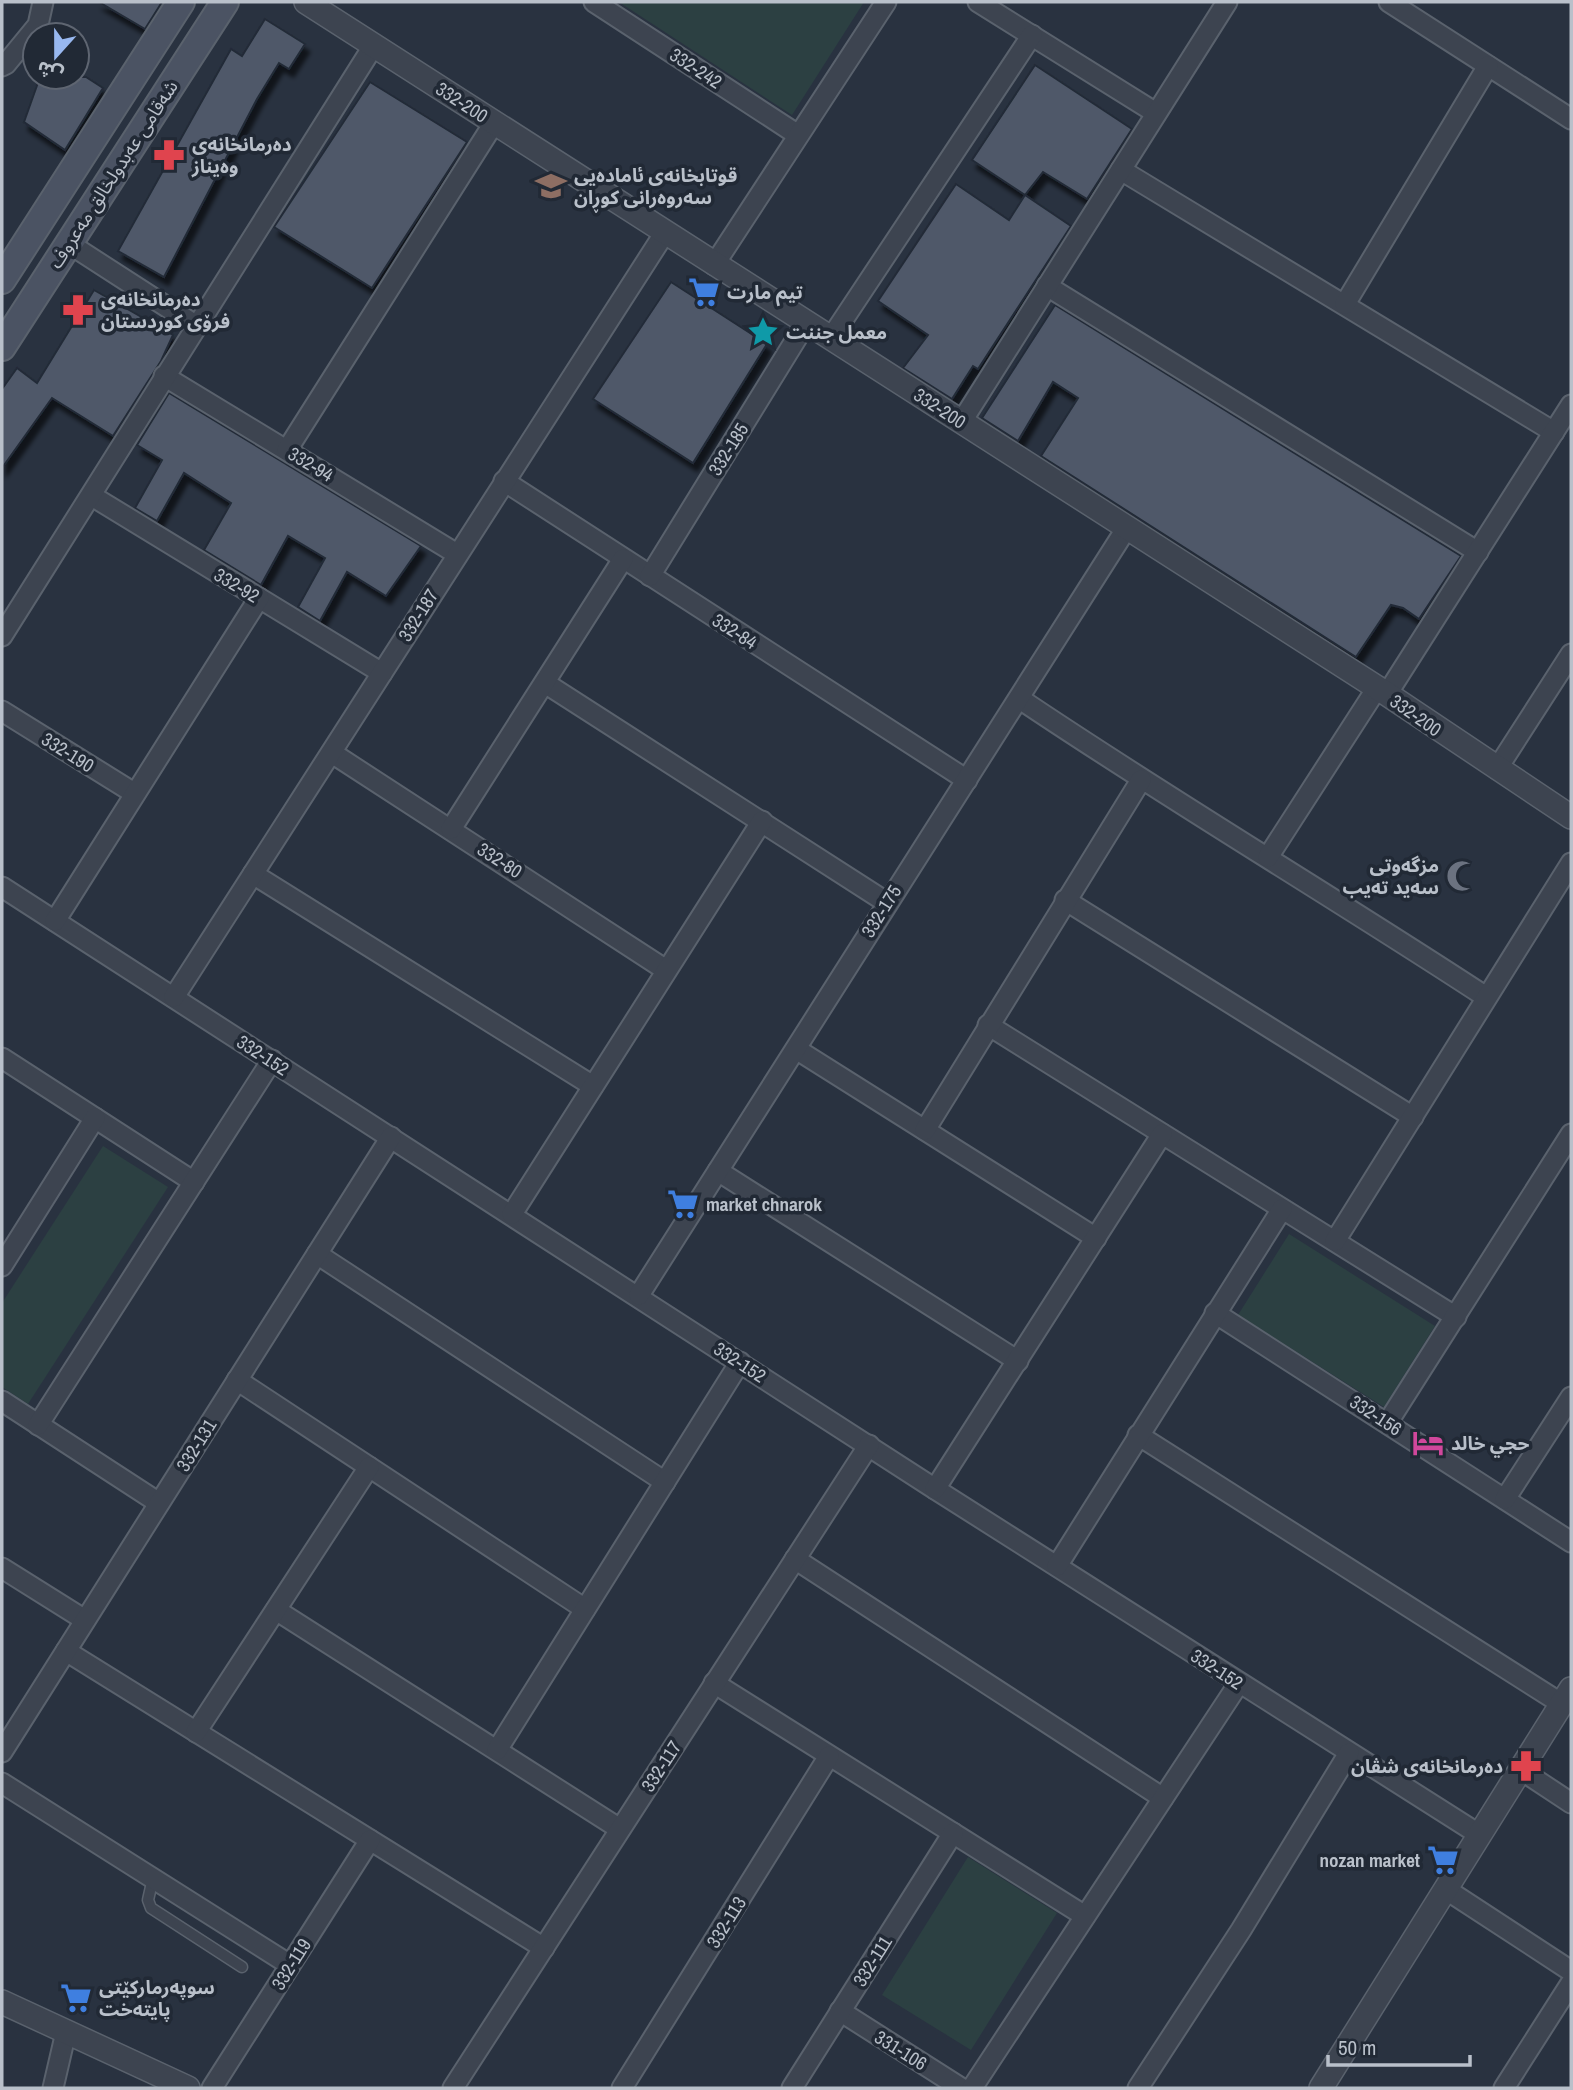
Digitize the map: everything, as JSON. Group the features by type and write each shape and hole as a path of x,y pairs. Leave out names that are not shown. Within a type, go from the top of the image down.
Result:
{"main road":[{"name":"شەقامی عەبدولخالق مەعروف","path":"2,280 181,2"},
{"name":"شەقامی عەبدولخالق مەعروف","path":"2,347 225,2"}],"street":[{"path":"2,65 6,64 37,25 43,2"},
{"name":"332-200","path":"306,2 664,234 962,421 1126,529 1382,691 1571,817"},
{"name":"332-242","path":"594,2 798,135"},
{"path":"714,265 886,2"},
{"path":"978,2 1156,113"},
{"path":"962,421 1227,2"},
{"path":"1389,2 1571,119"},
{"path":"831,338 1032,35"},
{"path":"2,636 92,496 195,325 374,45"},
{"path":"1345,304 1488,66"},
{"path":"287,450 494,123"},
{"path":"1121,170 1554,432"},
{"name":"332-187","path":"174,998 664,234"},
{"path":"68,243 195,325"},
{"path":"1047,286 1478,552"},
{"name":"332-185","path":"650,576 806,323"},
{"name":"332-94","path":"164,376 457,554"},
{"path":"1268,857 1478,552 1571,405"},
{"name":"332-84","path":"504,481 967,780"},
{"name":"332-92","path":"92,496 382,673"},
{"name":"332-175","path":"639,1295 886,902 1020,699 1126,529"},
{"path":"452,828 622,559"},
{"path":"55,921 259,598"},
{"path":"1497,769 1571,654"},
{"path":"545,683 886,902"},
{"path":"1020,699 1141,780 1268,857 1486,997"},
{"name":"332-190","path":"2,711 134,793"},
{"name":"332-80","path":"332,753 452,828 666,970"},
{"path":"925,1130 1141,780"},
{"path":"512,1214 762,821"},
{"path":"1335,1241 1571,863"},
{"path":"253,874 593,1086"},
{"name":"332-152","path":"2,887 639,1295 936,1489 1480,1835"},
{"path":"1065,900 1413,1117"},
{"path":"989,1024 1455,1317"},
{"path":"796,1049 1096,1238"},
{"path":"2,1058 194,1182"},
{"path":"38,1425 272,1060"},
{"path":"2,1266 95,1118"},
{"path":"936,1489 1162,1134"},
{"path":"1388,1422 1571,1135"},
{"name":"332-131","path":"2,1752 391,1137"},
{"path":"719,1171 1018,1361"},
{"path":"1057,1566 1282,1209"},
{"path":"317,1254 665,1482"},
{"name":"332-156","path":"1215,1313 1571,1542"},
{"path":"497,1750 740,1362"},
{"path":"237,1380 586,1609"},
{"path":"1505,1499 1571,1397"},
{"path":"2,1401 159,1503"},
{"path":"1138,1435 1567,1696 1321,2088"},
{"name":"332-117","path":"453,2088 869,1445"},
{"path":"196,1732 369,1467"},
{"path":"795,1559 1163,1797"},
{"path":"2,1568 85,1620"},
{"path":"276,1610 621,1829"},
{"path":"66,1651 544,1948"},
{"path":"972,2088 1239,1683"},
{"path":"715,1684 1085,1916"},
{"path":"1138,2088 1241,1930 1349,1753"},
{"name":"332-113","path":"622,2088 830,1756"},
{"path":"1521,1770 1571,1802"},
{"path":"2,1783 290,1965"},
{"name":"332-111","path":"792,2088 953,1833"},
{"name":"332-119","path":"212,2088 370,1840"},
{"path":"1447,1890 1571,1971"},
{"path":"1504,2088 1571,1983"},
{"path":"2,2002 188,2088"},
{"name":"331-106","path":"841,2011 961,2088"},
{"path":"53,2088 66,2032"}],"lane":[{"path":"153,1878 148,1900 151,1908 242,1967"}],"green space":[{"path":"619,2 864,2 792,115"},
{"path":"103,1146 168,1187 28,1404 2,1387 2,1303"},
{"path":"1289,1234 1435,1326 1384,1407 1238,1315"},
{"path":"968,1857 1057,1913 971,2050 882,1995"}],"building":[{"path":"99,2 162,2 145,29"},
{"path":"265,19 305,44 289,69 279,63 257,99 164,277 118,251 231,49 242,56"},
{"path":"1035,65 1132,129 1087,199 1043,172 1025,195 972,160"},
{"path":"91,80 103,88 65,150 24,122 35,91 91,91"},
{"path":"370,82 467,142 372,288 274,227"},
{"path":"956,184 1009,220 1025,195 1071,226 978,369 973,366 952,399 903,368 928,335 878,301"},
{"path":"671,282 767,344 693,463 593,399"},
{"path":"94,290 173,335 161,361 113,436 52,398 2,468 2,389 17,368 37,383"},
{"path":"1055,305 1461,556 1419,619 1403,608 1391,605 1356,657 1041,456 1078,398 1053,382 1018,441 982,418"},
{"path":"169,393 421,546 386,596 347,572 320,621 298,607 325,558 288,536 261,585 204,550 231,503 184,473 157,521 135,508 162,460 137,445"}],"place":[{"name":"دەرمانخانەی وەیناز","path":"169,155"},
{"name":"قوتابخانەی ئامادەیی سەروەرانی کوڕان","path":"551,186"},
{"name":"تيم مارت","path":"704,292"},
{"name":"دەرمانخانەی فرۆی کوردستان","path":"78,310"},
{"name":"معمل جننت","path":"763,332"},
{"name":"مزگەوتی سەید تەیب","path":"1462,876"},
{"name":"market chnarok","path":"683,1204"},
{"name":"حجي خالد","path":"1428,1443"},
{"name":"دەرمانخانەی شڤان","path":"1526,1766"},
{"name":"nozan market","path":"1443,1860"},
{"name":"سوپەرمارکێتی پایتەخت","path":"76,1998"}]}
